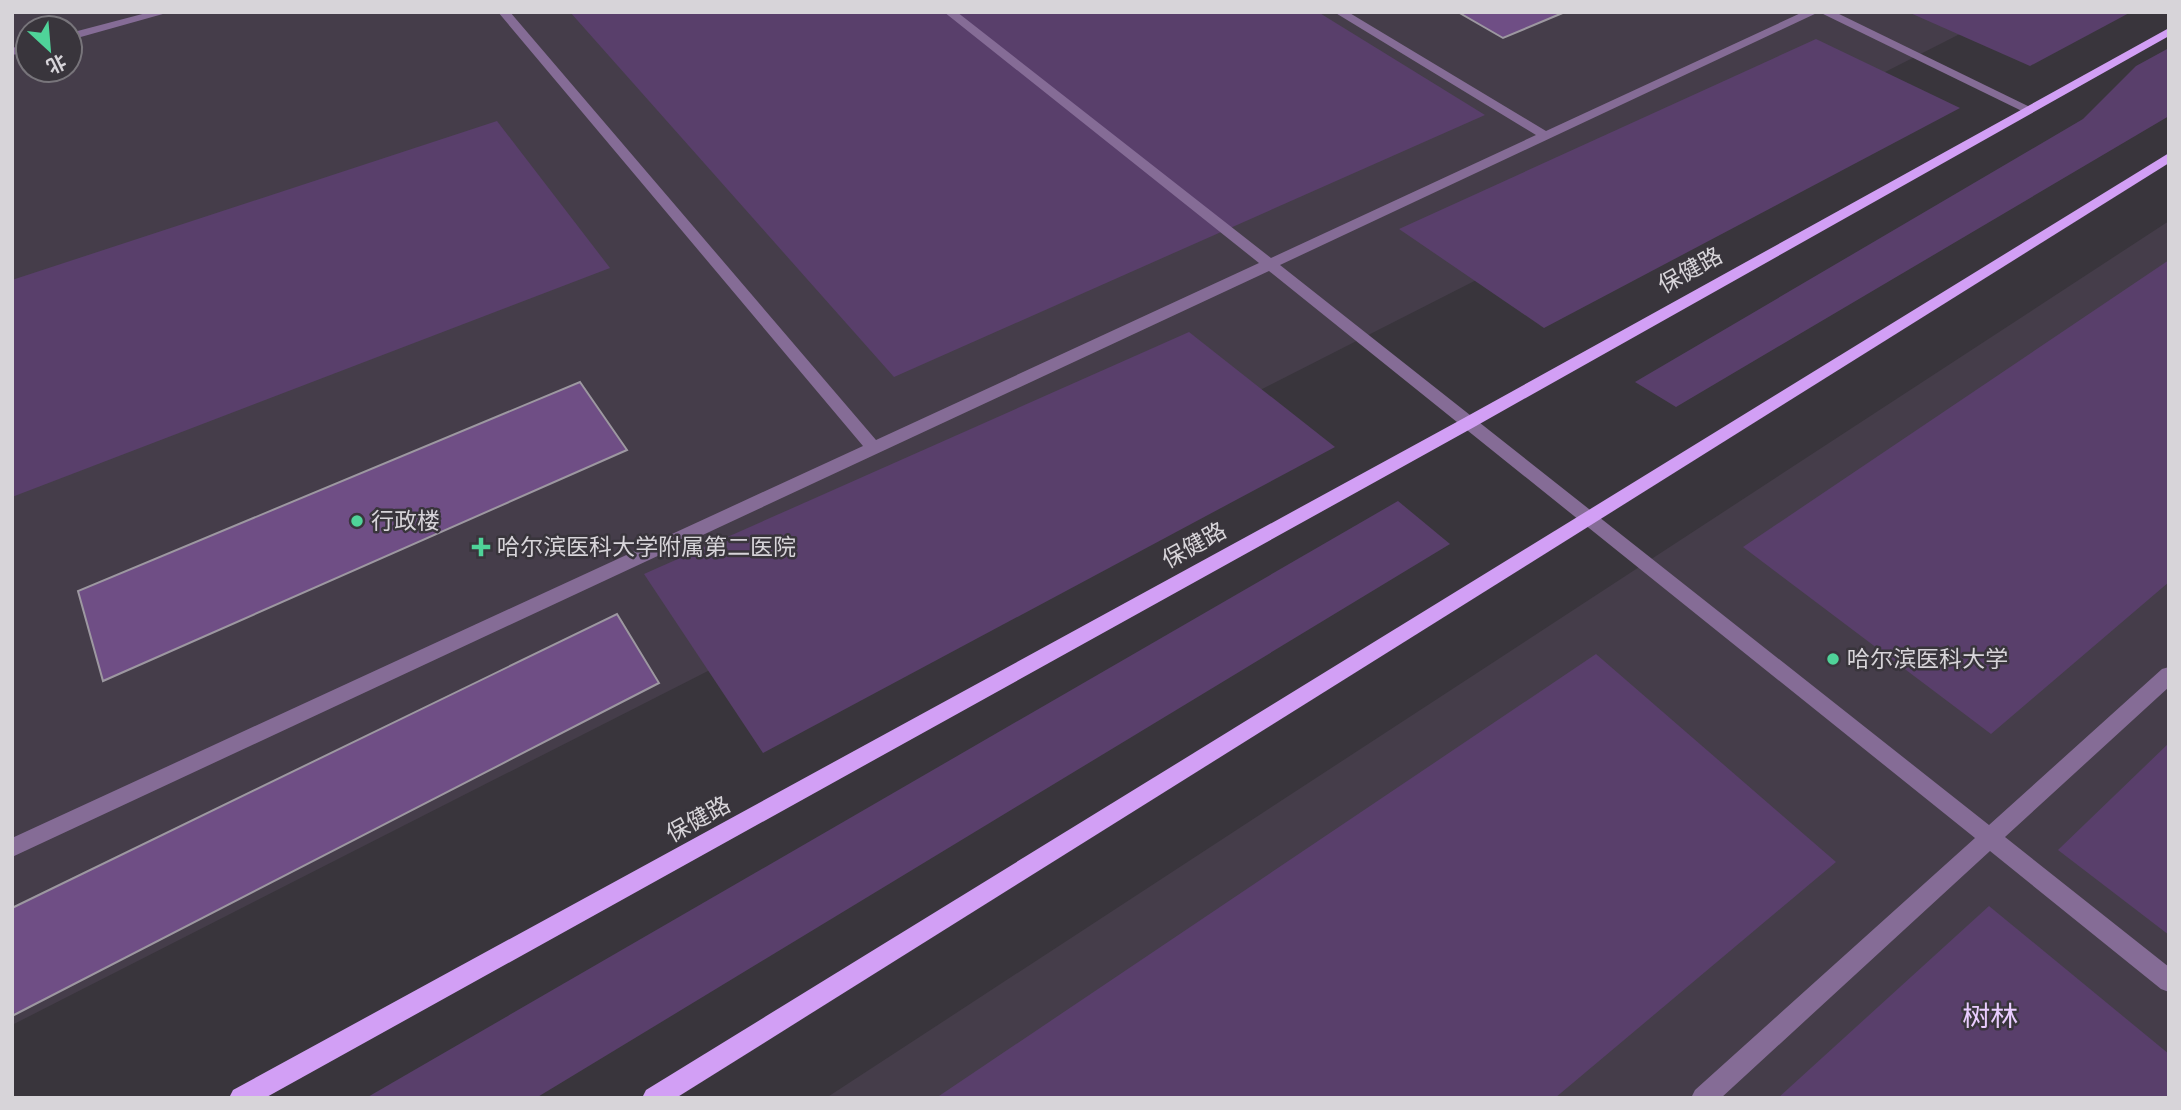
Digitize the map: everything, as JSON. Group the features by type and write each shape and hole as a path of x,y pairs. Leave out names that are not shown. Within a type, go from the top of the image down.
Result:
{"main road":[{"name":"保健路","path":"241,1098 1470,422 2169,31"},
{"path":"654,1098 2169,157"}],"street":[{"path":"84,33 164,12"},
{"path":"504,12 874,448"},
{"path":"950,12 1470,422 2169,981"},
{"path":"1340,12 1546,136"},
{"path":"12,848 1813,12"},
{"path":"1825,12 2028,109"},
{"path":"1703,1098 2169,675"}],"shaded area":[{"name":"哈尔滨医科大学附属第二医院","path":"12,12 2003,12 12,1025"},
{"name":"哈尔滨医科大学","path":"2169,221 2169,1098 826,1098"}],"green space":[{"path":"570,12 1318,12 1485,115 894,377"},
{"path":"1908,12 2131,12 2030,66"},
{"path":"1816,39 1960,108 1544,328 1399,229"},
{"path":"2169,48 2169,116 1676,407 1635,382 2083,119 2136,66"},
{"path":"497,121 610,268 12,497 12,280"},
{"path":"2169,260 2169,582 1991,734 1743,547"},
{"path":"1189,332 1335,447 763,753 644,574"},
{"path":"1398,501 1450,544 536,1098 366,1098"},
{"path":"1596,654 1836,862 1555,1098 936,1098"},
{"path":"2169,743 2169,935 2058,850"},
{"name":"树林","path":"1989,906 2169,1054 2169,1098 1778,1098"}],"building":[{"path":"1458,12 1565,12 1503,38"},
{"name":"行政楼","path":"580,382 627,450 103,681 78,591"},
{"path":"617,614 659,683 12,1016 12,908"}],"place":[{"name":"行政楼","path":"357,521"},
{"name":"哈尔滨医科大学附属第二医院","path":"481,547"},
{"name":"哈尔滨医科大学","path":"1833,659"}]}
